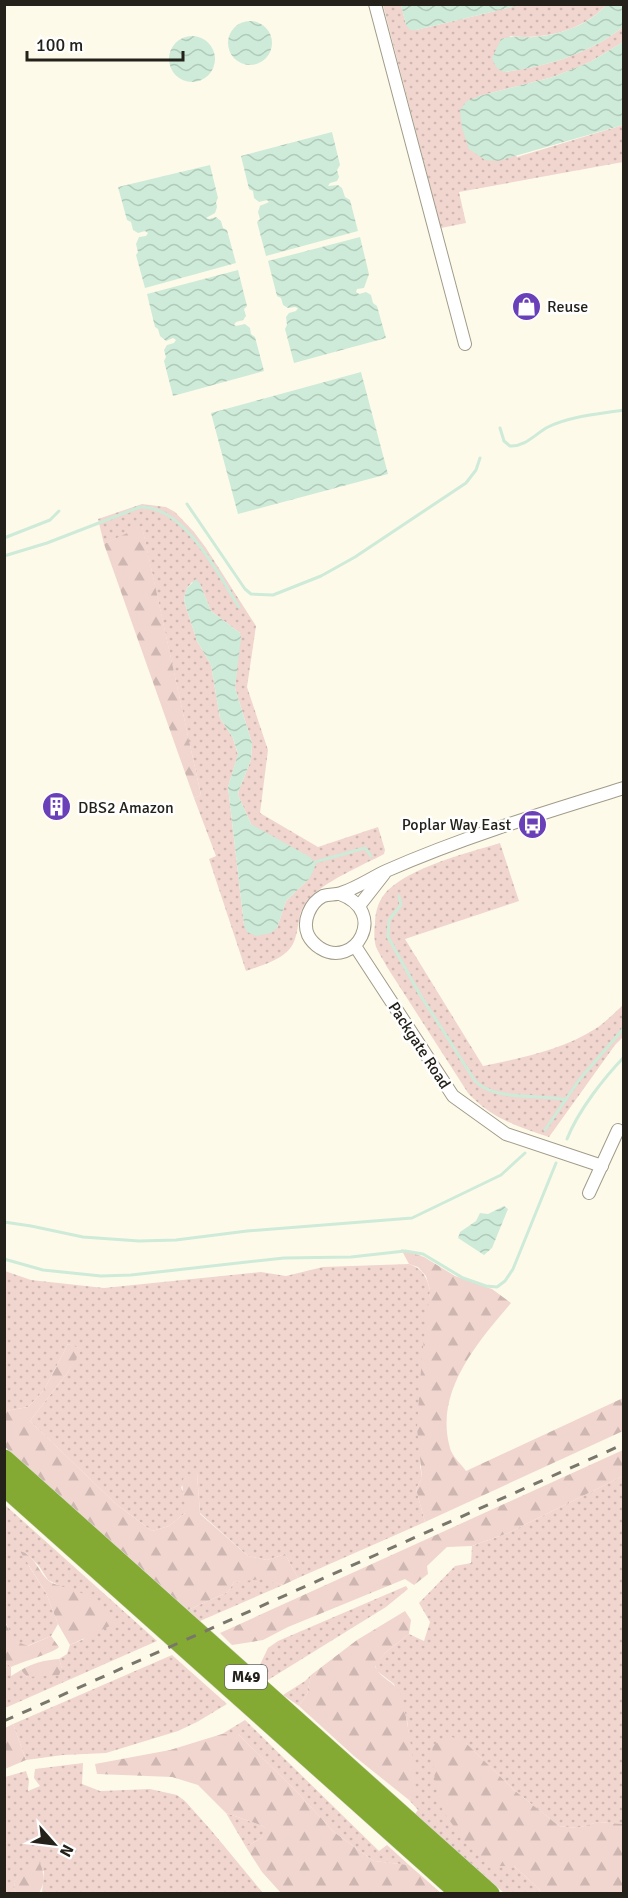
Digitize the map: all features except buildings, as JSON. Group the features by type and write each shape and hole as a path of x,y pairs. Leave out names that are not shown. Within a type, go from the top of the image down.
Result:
{"highway":[{"name":"M49","path":"4,1460 489,1893"},
{"name":"M49","path":"4,1485 462,1893"}],"street":[{"path":"375,4 465,344"},
{"path":"340,894 351,898 359,906 364,917 364,932 356,946 341,953 328,953 313,943 307,932 306,917 312,905 324,896 340,894 386,871 494,828 624,788"},
{"path":"359,906 386,871"},
{"name":"Packgate Road","path":"356,946 453,1096 507,1134 602,1166"},
{"path":"589,1193 618,1130"}],"green space":[{"path":"383,5 401,5 406,25 416,30 521,5 606,5 586,21 562,32 523,37 510,36 505,72 537,66 582,52 623,27 623,42 590,62 553,77 479,96 517,157 623,125 623,162 459,192 466,223 441,228"},
{"path":"142,504 166,507 175,512 206,548 256,626 247,687 268,750 260,813 318,847 378,827 385,850 384,854 344,874 315,893 302,909 292,946 287,952 267,964 246,971 209,859 216,856 194,798 201,795 142,527 104,544 98,519","holes":["192,582 200,584 211,611 240,633 235,688 252,743 251,760 238,795 251,824 310,878 286,901 277,928 244,925 228,787 238,755 233,738 220,718 211,665 197,641 184,598"]},
{"path":"142,526 201,795 194,798 104,544"},
{"path":"500,843 519,901 405,939 483,1066 569,1043 599,1027 623,1005 623,1037 549,1137 496,1115 468,1093 387,967 377,950 375,941 377,910 382,897 388,890 426,867"},
{"path":"401,1249 424,1257 455,1276 492,1289 511,1303 473,1352 453,1388 448,1407 447,1427 450,1448 466,1471 623,1398 623,1431 425,1522 416,1489 422,1478 417,1428 430,1290 426,1276 418,1267 409,1264"},
{"path":"409,1264 418,1268 423,1274 430,1290 420,1465 422,1478 416,1489 425,1522 298,1578 285,1554 267,1560 248,1556 200,1513 197,1473 181,1487 186,1501 185,1513 169,1526 152,1531 116,1504 30,1421 68,1372 81,1349 68,1344 44,1390 28,1407 6,1411 5,1418 5,1271 31,1280 104,1288 261,1272 286,1276 323,1267"},
{"path":"68,1344 82,1349 68,1372 30,1421 116,1504 152,1531 169,1526 185,1513 184,1476 197,1473 200,1514 248,1556 267,1560 285,1554 298,1578 283,1585 262,1579 234,1582 228,1592 188,1610 5,1447 6,1411 28,1407 44,1390"},
{"path":"623,1450 623,1476 508,1533 472,1546 447,1547 427,1566 428,1574 414,1585 405,1579 288,1627 263,1640 232,1645 220,1633"},
{"path":"623,1476 623,1824 598,1822 577,1828 559,1826 514,1790 466,1743 494,1866 514,1866 542,1893 504,1893 415,1814 418,1810 409,1800 415,1787 407,1720 394,1684 377,1671 375,1665 385,1653 409,1634 424,1641 430,1622 419,1603 455,1566 471,1563 472,1546 508,1533"},
{"path":"5,1505 157,1641 5,1708 5,1662 11,1667 11,1676 21,1670 27,1677 62,1668 59,1659 67,1654 70,1645 84,1639 58,1585 48,1580 39,1566 26,1553 29,1566 46,1593 58,1624 51,1636 27,1646 14,1641 5,1621"},
{"path":"20,1551 33,1560 49,1581 72,1589 97,1602 108,1612 114,1624 70,1645 58,1624 46,1593"},
{"path":"262,1578 283,1585 200,1621 188,1610 228,1592 234,1582"},
{"path":"406,1586 408,1589 386,1607 268,1680 257,1671 268,1648 278,1641"},
{"path":"405,1611 411,1620 409,1634 385,1653 375,1666 380,1674 394,1685 402,1700 415,1780 414,1790 409,1800 354,1756 299,1706 307,1694 311,1675 357,1640"},
{"path":"4,1621 15,1641 28,1646 51,1636 59,1647 11,1667 5,1662"},
{"path":"172,1655 227,1704 178,1731 106,1753 26,1760 13,1724"},
{"path":"59,1659 62,1668 59,1675 27,1677 21,1670 39,1662"},
{"path":"311,1675 307,1694 299,1706 283,1695 305,1681"},
{"path":"245,1720 379,1851 387,1845 409,1865 374,1861 334,1832 238,1734 222,1734"},
{"path":"13,1724 26,1760 5,1769 5,1728"},
{"path":"222,1734 238,1734 334,1832 374,1861 409,1865 441,1893 281,1893 262,1872 246,1847 261,1838 267,1830 263,1826 226,1813 198,1785 172,1777 97,1774 95,1764 170,1750"},
{"path":"452,1737 466,1743 514,1790 559,1826 577,1828 598,1822 623,1824 624,1889 621,1893 542,1893 514,1866 494,1866 466,1844 443,1811 435,1783 432,1745"},
{"path":"83,1763 82,1784 100,1791 150,1789 177,1795 210,1829 263,1893 42,1893 44,1871 21,1876 14,1882 15,1891 18,1893 5,1894 5,1777 26,1771 29,1780 28,1791 40,1786 34,1778 35,1769"},
{"path":"226,1813 263,1826 268,1830 261,1838 246,1847"},
{"path":"38,1859 43,1876 43,1885 39,1893 18,1893 15,1891 14,1882"}],"water":[{"path":"401,4 521,5 410,30 406,25"},
{"path":"606,5 623,5 623,27 596,45 552,62 505,72 498,69 494,63 492,58 501,39 544,36 564,31 583,23"},
{"path":"250,21 265,28 272,43 265,58 250,65 235,58 228,43 235,28"},
{"path":"192,36 208,43 215,59 208,75 192,82 176,75 169,59 176,43"},
{"path":"623,42 623,125 498,161 485,160 469,149 462,128 460,110 467,101 553,77 590,62"},
{"path":"332,132 340,165 337,170 339,177 337,181 328,186 338,185 342,188 345,197 350,200 358,231 266,256 257,222 260,219 258,212 260,206 269,202 267,200 259,202 254,198 253,191 249,189 241,156"},
{"path":"210,165 218,198 215,213 206,218 216,217 227,230 236,263 145,288 136,255 138,252 136,244 139,237 146,236 148,233 145,231 138,233 133,230 131,222 127,220 118,187"},
{"path":"360,237 369,274 364,288 357,289 356,292 359,294 366,292 371,295 373,303 377,306 386,338 294,363 285,329 286,317 298,308 288,308 277,296 268,261"},
{"path":"238,270 247,306 244,309 246,316 234,325 245,324 250,328 251,334 255,337 264,371 173,396 164,361 166,357 164,350 167,345 176,340 173,338 166,341 160,336 155,327 147,294"},
{"path":"361,372 388,474 238,514 211,413"},
{"path":"196,579 211,611 240,633 241,638 235,688 252,743 251,760 238,795 251,824 310,857 316,864 310,878 286,901 277,928 271,933 256,936 247,932 244,925 228,787 238,754 233,738 220,718 211,665 197,641 185,604 187,588"},
{"path":"504,1206 508,1209 492,1248 484,1255 458,1238 460,1232 476,1221 480,1213 488,1214"}],"waterway":[{"path":"500,428 504,441 510,446 515,446 548,427 566,420 624,410"},
{"path":"187,504 245,589 251,594 273,595 321,576 355,557 466,483 476,470 480,458"},
{"path":"4,556 47,543 140,507 156,510 172,518 198,544 239,607"},
{"path":"4,538 50,520 59,511"},
{"path":"315,862 365,848 371,856"},
{"path":"399,896 401,905 389,920 388,937 419,993 475,1081 493,1092 566,1100"},
{"path":"545,1130 579,1080 624,1028"},
{"path":"567,1139 592,1096 624,1057"},
{"path":"4,1222 83,1237 139,1241 176,1240 247,1231 412,1218 501,1175 525,1153"},
{"path":"4,1259 43,1270 101,1276 131,1275 284,1258 351,1257 405,1251 423,1254 463,1278 486,1286 497,1287 505,1281 513,1269 556,1163"}],"railway":[{"path":"4,1721 624,1444"}],"place":[{"name":"Reuse","path":"526,306"},
{"name":"DBS2 Amazon","path":"57,807"},
{"name":"Poplar Way East","path":"532,824"}]}
